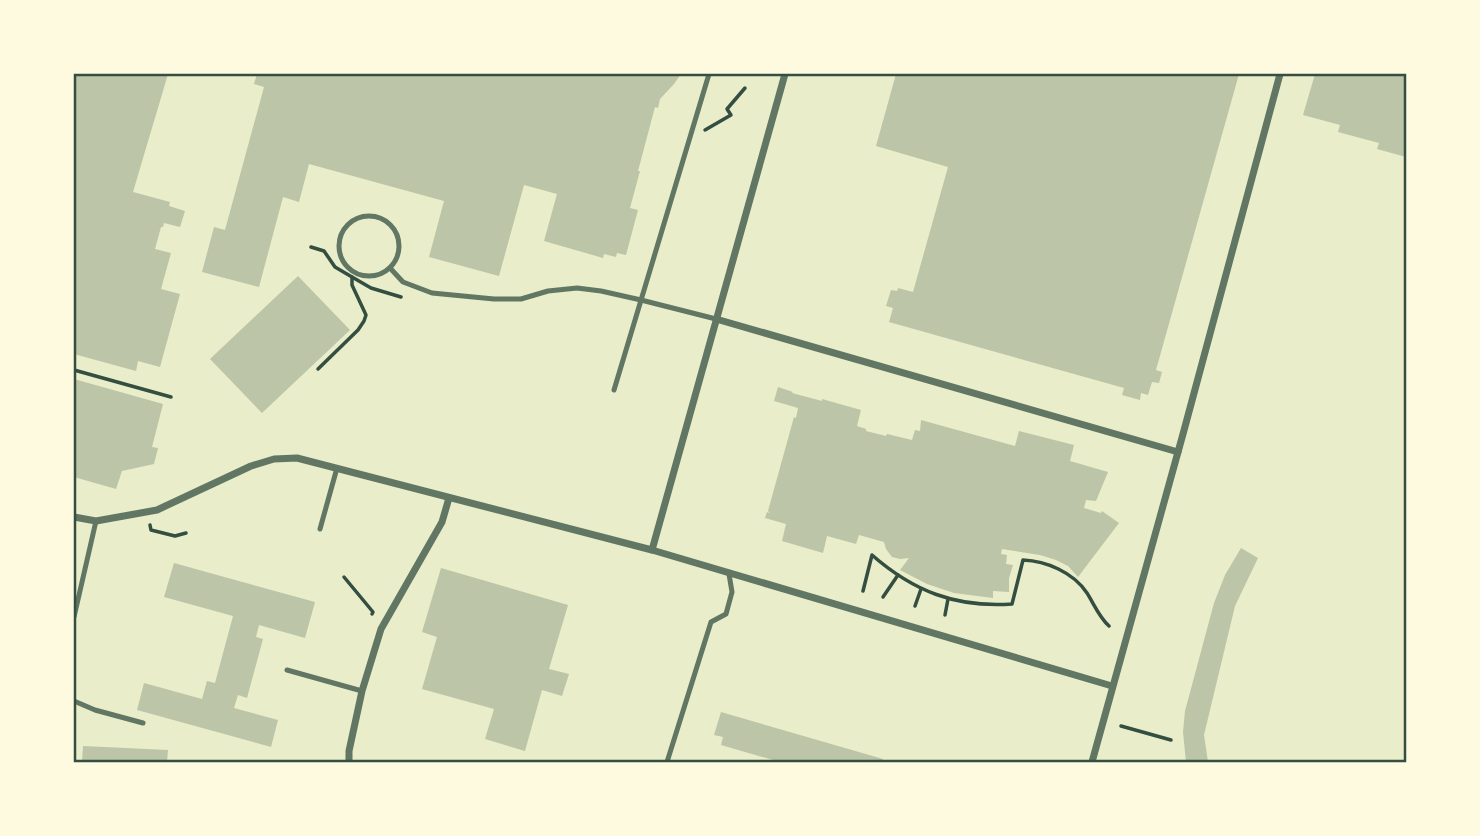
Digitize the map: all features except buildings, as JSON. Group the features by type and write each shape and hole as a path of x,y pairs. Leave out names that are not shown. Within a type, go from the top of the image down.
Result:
{"street":[{"path":"652,550 785,74"},
{"path":"1092,762 1280,74"},
{"path":"716,319 1178,452"},
{"path":"74,517 96,520 157,510 251,466 274,459 297,458 652,550 1112,686"},
{"path":"349,762 362,691 381,629 442,522 449,498"}],"lane":[{"path":"614,390 709,74"},
{"path":"372,215 390,223 400,241 400,251 397,261 390,268 382,274 362,276 345,265 339,246 340,236 352,220 372,215"},
{"path":"390,268 403,282 432,293 521,299 548,291 577,288 601,290 716,319"},
{"path":"320,529 337,468"},
{"path":"74,617 96,520"},
{"path":"667,762 711,622 726,614 732,592 729,573"},
{"path":"287,670 362,691"},
{"path":"74,701 95,710 143,723"}],"path":[{"path":"703,132 731,115 727,109 745,88"},
{"path":"311,247 324,251 335,267 371,288 408,299"},
{"path":"318,369 364,321 366,315 352,285 352,277"},
{"path":"74,370 171,397"},
{"path":"150,525 151,530 175,536 186,533"},
{"path":"863,591 872,555 920,589 948,599 982,605 1012,604 1023,560 1029,560 1056,568 1072,578 1083,588 1102,620 1109,626"},
{"path":"883,597 898,575"},
{"path":"344,576 373,612"},
{"path":"915,606 920,589"},
{"path":"945,615 948,599"},
{"path":"1121,726 1171,740"}]}
